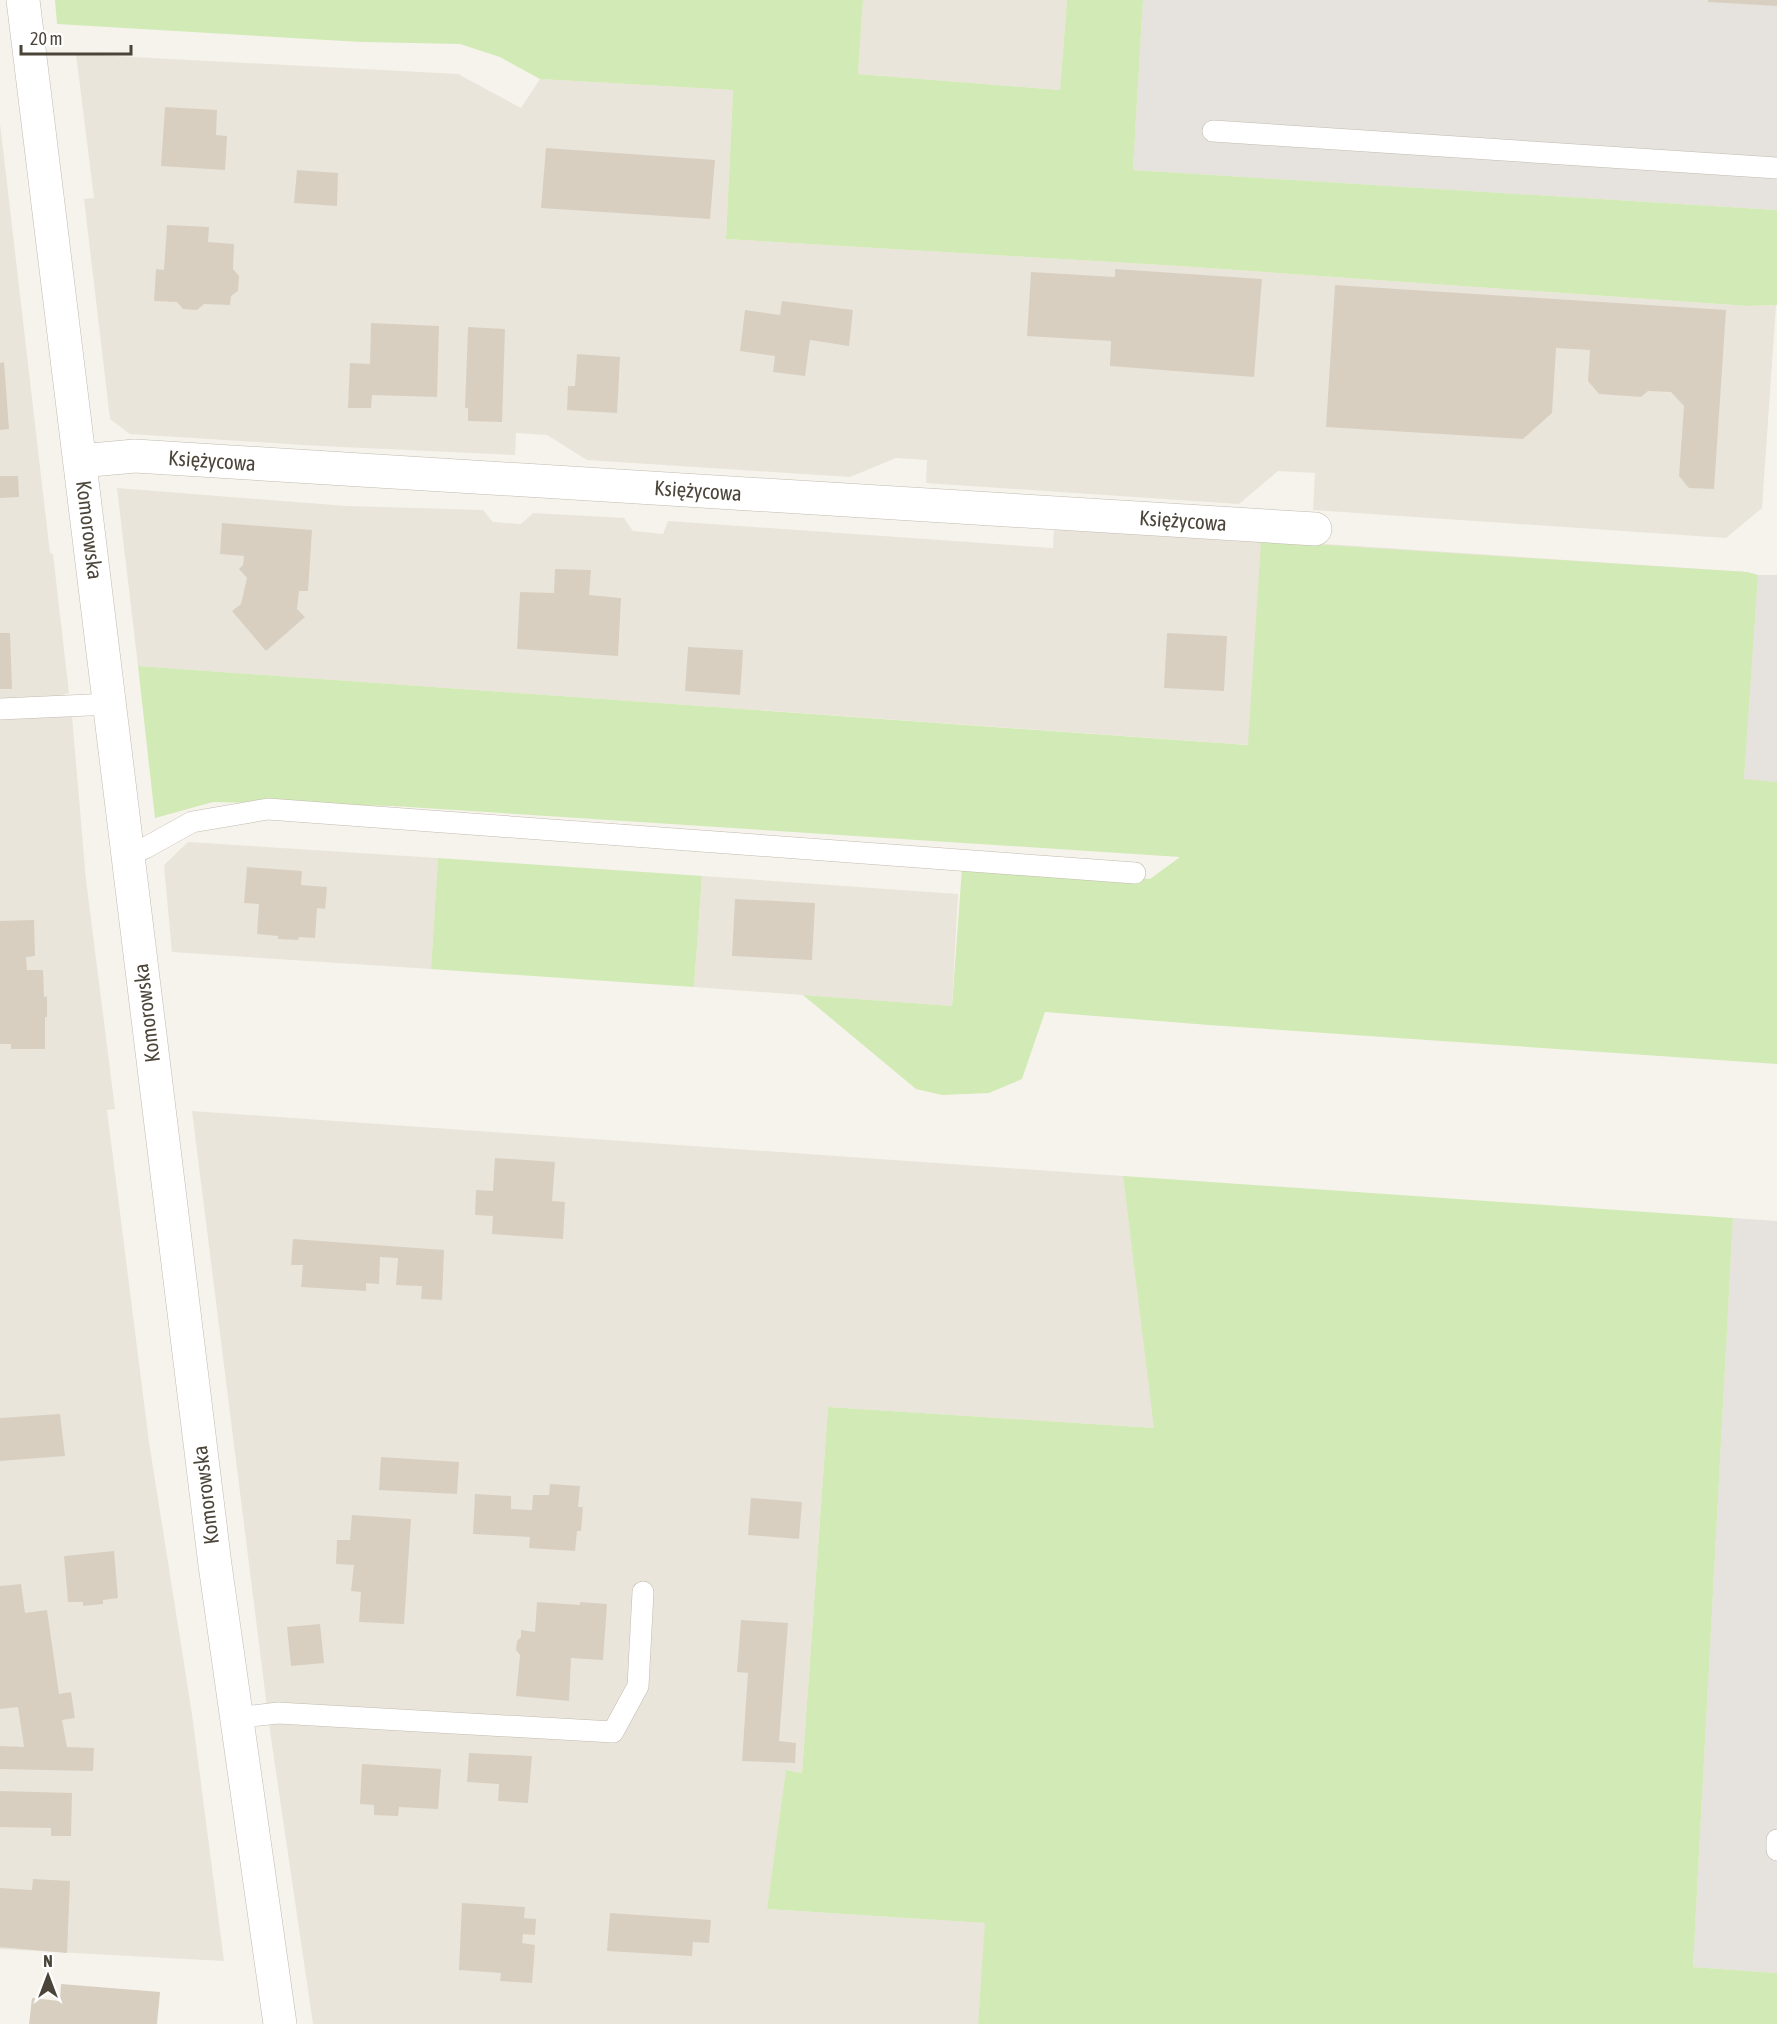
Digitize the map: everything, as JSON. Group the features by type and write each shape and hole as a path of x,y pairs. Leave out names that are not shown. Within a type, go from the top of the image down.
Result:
{"street":[{"name":"Komorowska","path":"23,0 111,704 213,1554 280,2024"},
{"name":"Księżycowa","path":"80,461 135,456 1316,529"}],"lane":[{"path":"1213,131 1777,168"},
{"path":"0,709 111,704"},
{"path":"128,855 147,848 192,822 268,809 1135,873"},
{"path":"235,1718 278,1713 613,1732 638,1686 643,1592"},
{"path":"1777,1840 1777,1850"}],"shaded area":[{"path":"863,0 1067,0 1060,90 858,74"},
{"path":"1143,0 1777,0 1777,210 1133,170"},
{"path":"76,54 458,74 521,108 540,79 733,90 726,239 1179,266 1748,306 1776,305 1762,508 1726,538 1313,510 1315,473 1278,471 1239,504 926,483 927,460 896,458 850,477 587,460 547,435 516,433 515,455 130,434 110,419 84,199 94,198"},
{"path":"0,123 50,553 53,554 69,693 54,698 0,700"},
{"path":"117,488 347,506 483,510 493,522 521,524 533,513 624,518 633,531 663,534 668,521 1053,548 1054,526 1747,572 1758,575 1744,780 138,666"},
{"path":"1758,575 1777,575 1777,782 1744,780"},
{"path":"72,716 86,880 115,1109 107,1110 149,1442 192,1714 224,1961 0,1949 0,719"},
{"path":"188,842 438,858 431,969 172,952 164,865"},
{"path":"702,876 958,894 952,1006 694,987"},
{"path":"192,1111 1123,1176 1155,1428 828,1407 802,1773 787,1770 767,1909 986,1923 978,2024 313,2024 270,1731"},
{"path":"1733,1218 1777,1221 1777,1973 1693,1967"}],"green space":[{"path":"55,0 863,0 858,74 1060,90 1067,0 1143,0 1133,170 1777,210 1777,305 1748,306 1179,266 726,239 733,90 540,79 500,57 460,44 361,42 57,24"},
{"path":"1261,541 1747,572 1758,575 1744,779 1777,782 1777,1064 1045,1012 1022,1079 989,1093 942,1095 916,1089 803,995 952,1006 962,868 1150,879 1180,857 393,806 213,802 155,818 138,666 1248,745"},
{"path":"438,858 702,876 694,987 431,969"},
{"path":"1123,1176 1733,1218 1693,1967 1777,1973 1777,2024 978,2024 985,1923 767,1909 786,1770 802,1773 828,1407 1154,1428"}],"building":[{"path":"1708,0 1777,0 1777,6 1708,2"},
{"path":"165,107 217,110 216,135 227,136 225,170 161,166"},
{"path":"546,148 715,160 710,219 541,208"},
{"path":"297,170 338,173 337,206 294,203"},
{"path":"167,225 209,227 208,242 234,244 233,269 239,276 238,291 231,296 230,305 204,304 197,310 183,309 177,302 154,301 156,269 164,270"},
{"path":"1115,269 1262,279 1254,377 1110,366 1111,341 1027,336 1031,272 1115,277"},
{"path":"1335,285 1726,310 1714,489 1689,488 1679,476 1684,406 1671,392 1648,391 1641,397 1599,394 1588,381 1590,350 1556,348 1552,413 1523,439 1326,427"},
{"path":"782,301 853,310 849,346 810,340 805,376 773,372 775,356 740,351 745,310 780,315"},
{"path":"371,323 439,326 437,397 372,395 371,408 348,408 350,363 370,364"},
{"path":"468,327 505,329 502,422 468,421 468,408 465,408"},
{"path":"577,354 620,357 617,413 567,410 568,386 575,386"},
{"path":"4,362 9,429 0,430 0,363"},
{"path":"0,476 18,476 19,497 0,498"},
{"path":"222,523 312,530 308,591 299,591 297,609 305,617 266,651 232,611 241,604 247,578 239,569 243,565 244,556 220,554"},
{"path":"555,569 591,570 589,595 621,598 618,656 517,649 520,592 554,593"},
{"path":"0,633 10,633 12,689 0,689"},
{"path":"1167,633 1227,636 1224,691 1164,688"},
{"path":"688,647 743,650 740,695 685,691"},
{"path":"247,867 302,871 301,885 327,887 325,909 317,908 315,938 278,939 278,936 257,934 259,904 244,903"},
{"path":"735,899 815,903 812,960 732,956"},
{"path":"34,920 35,956 26,957 27,970 43,970 44,997 47,996 45,1049 11,1049 11,1044 0,1044 0,921"},
{"path":"495,1158 555,1162 552,1201 565,1202 563,1239 492,1234 493,1216 475,1215 476,1190 493,1191"},
{"path":"293,1239 444,1250 442,1300 421,1299 422,1286 396,1285 398,1258 380,1257 379,1284 366,1283 366,1291 301,1287 303,1265 291,1265"},
{"path":"60,1414 65,1456 0,1461 0,1418"},
{"path":"381,1457 459,1462 457,1494 379,1490"},
{"path":"550,1484 580,1486 578,1507 583,1507 581,1531 577,1531 575,1551 529,1548 530,1537 473,1534 475,1494 511,1496 511,1509 532,1510 533,1495 549,1495"},
{"path":"751,1498 802,1502 799,1539 748,1535"},
{"path":"352,1515 411,1519 404,1624 359,1622 361,1592 351,1591 354,1565 336,1564 337,1540 350,1540"},
{"path":"114,1551 118,1598 103,1600 103,1604 83,1606 83,1602 68,1602 64,1556"},
{"path":"21,1584 25,1613 47,1610 59,1694 71,1692 75,1718 62,1720 67,1747 94,1748 93,1771 0,1769 0,1746 24,1747 18,1707 0,1709 0,1586"},
{"path":"537,1602 607,1604 603,1660 571,1658 569,1701 516,1696 520,1655 516,1650 517,1641 521,1637 521,1630 535,1632"},
{"path":"741,1620 788,1623 779,1741 796,1743 795,1763 742,1761 748,1673 737,1672"},
{"path":"320,1624 324,1663 291,1666 287,1627"},
{"path":"469,1753 532,1756 528,1803 498,1801 499,1784 467,1782"},
{"path":"362,1764 441,1769 438,1809 399,1807 398,1816 374,1815 374,1805 360,1804"},
{"path":"0,1791 72,1793 71,1836 51,1836 51,1828 0,1827"},
{"path":"33,1879 70,1881 67,1953 0,1947 0,1888 32,1890"},
{"path":"462,1903 525,1907 524,1918 536,1919 535,1935 523,1934 522,1943 535,1945 532,1983 500,1981 501,1973 459,1970"},
{"path":"610,1913 711,1920 709,1943 693,1942 692,1956 607,1951"},
{"path":"61,1984 160,1992 157,2024 29,2024 32,1998 60,2001"}]}
